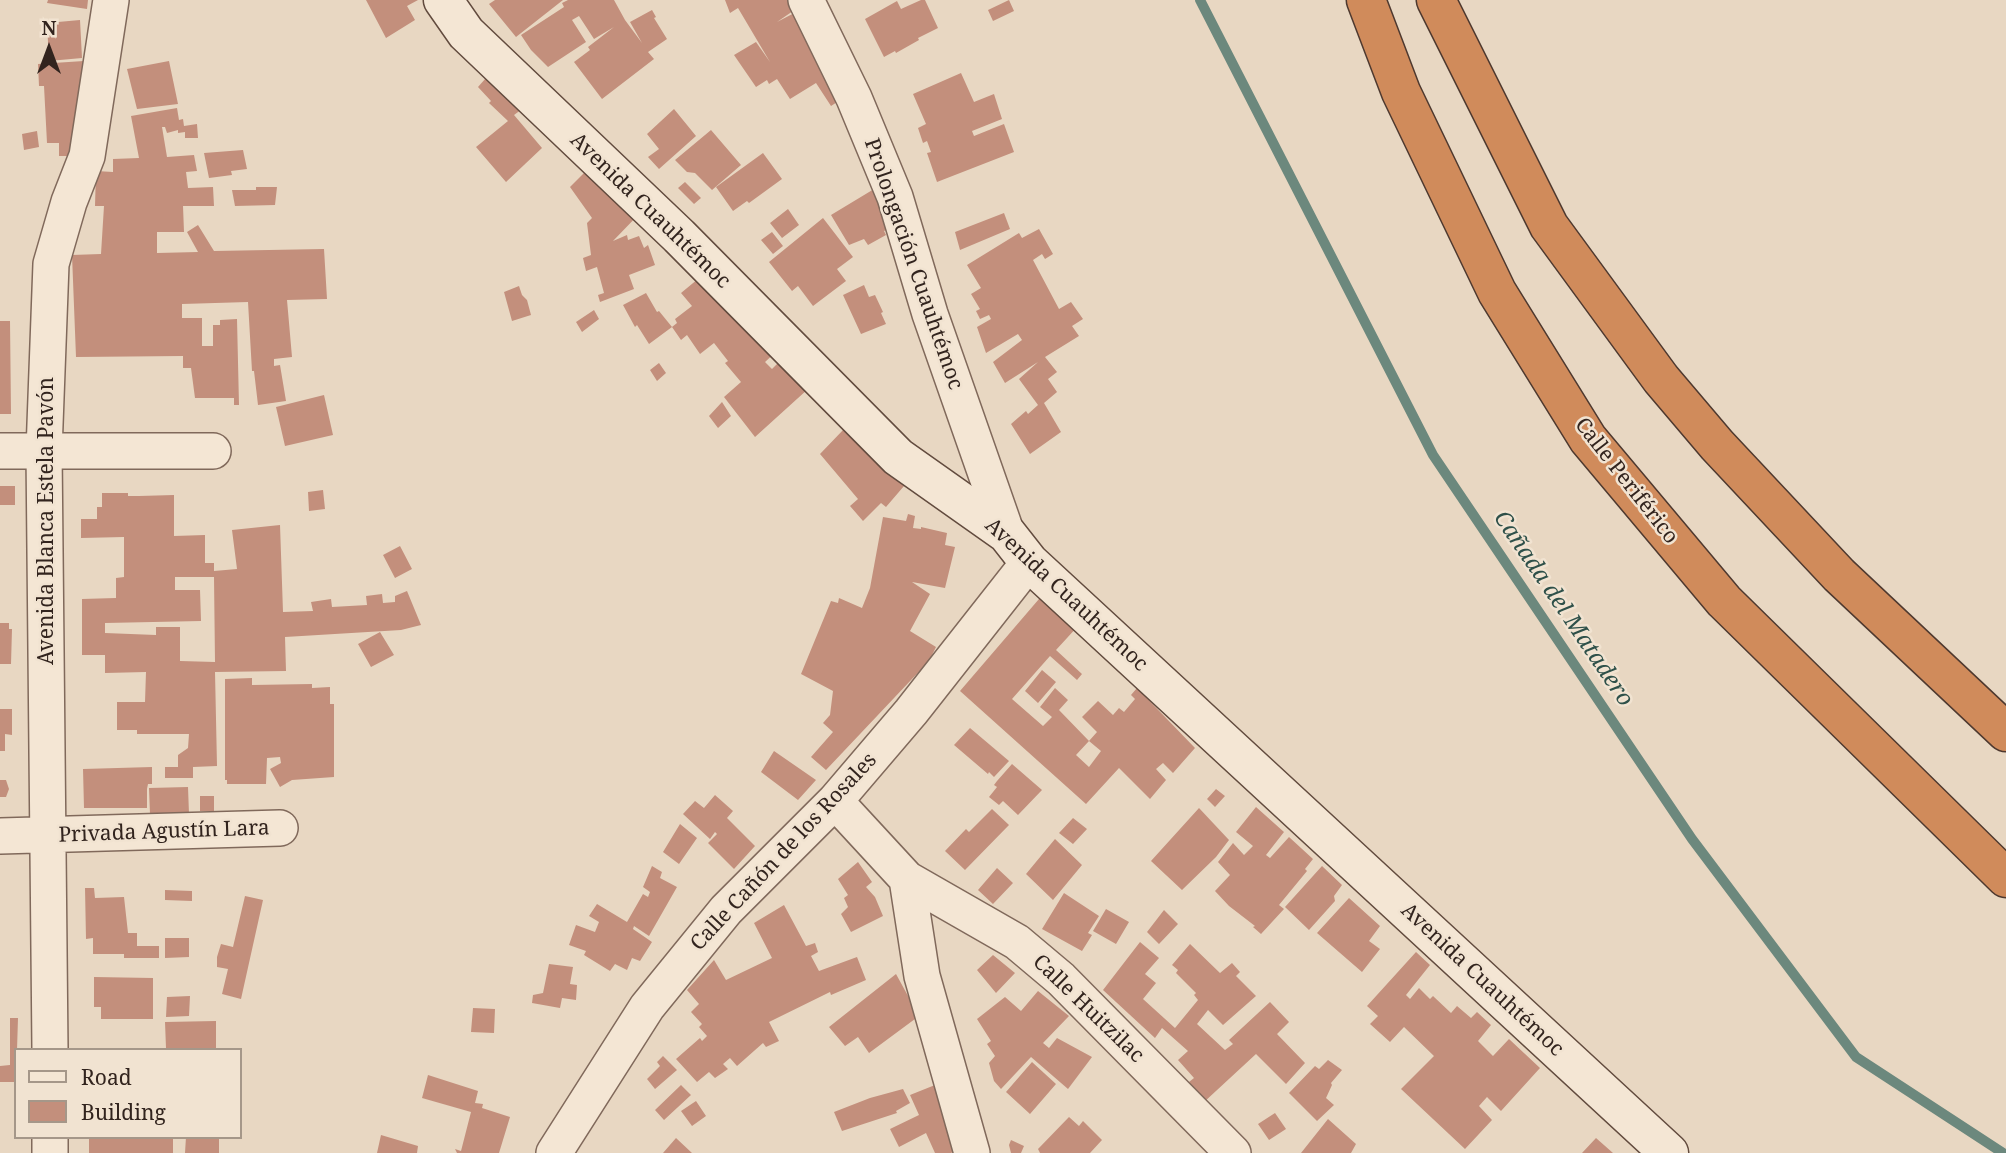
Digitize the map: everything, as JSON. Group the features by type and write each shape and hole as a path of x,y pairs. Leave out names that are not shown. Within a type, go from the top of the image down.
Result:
{"highway":[{"name":"Calle Periférico","path":"1366,0 1401,92 1497,292 1588,439 1724,601 2006,878"},
{"path":"1436,0 1549,226 1661,379 1717,445 1839,575 2006,732"}],"street":[{"name":"Avenida Blanca Estela Pavón","path":"50,1048 44,451 51,264 69,202 87,156 111,0"},
{"name":"Avenida Cuauhtémoc","path":"443,0 466,33 680,236 898,457 1018,548 1669,1153"},
{"name":"Prolongación Cuauhtémoc","path":"806,0 854,98 895,197 930,314 1018,548"},
{"path":"0,451 212,451"},
{"name":"Calle Cañón de los Rosales","path":"554,1153 647,1007 726,910 835,801 911,712 1018,548"},
{"name":"Calle Huitzilac","path":"835,801 907,879 1017,942 1052,971 1233,1153"},
{"name":"Privada Agustín Lara","path":"0,836 280,828"},
{"path":"907,879 922,976 972,1153"}],"building":[{"path":"48,0 88,0 87,9 47,3"},
{"path":"366,0 418,0 407,6 415,20 386,38"},
{"path":"495,0 563,0 516,37 489,4"},
{"path":"568,0 614,0 642,43 630,22 652,10 667,39 648,52 654,59 602,99 574,62 614,27 594,39 579,16 572,20 586,42 548,67 521,35 564,7 562,3"},
{"path":"725,0 787,0 793,11 777,22 802,9 848,95 831,106 816,83 790,99 777,79 769,84 767,80 756,87 734,55 756,42 770,62 738,8 730,13"},
{"path":"925,0 938,28 896,53 895,51 884,57 865,19 897,1 901,9"},
{"path":"1009,0 1014,11 993,21 988,10"},
{"path":"80,20 82,58 49,61 47,23"},
{"path":"84,61 74,156 59,156 59,143 47,143 44,86 39,86 38,64"},
{"path":"169,61 178,104 137,109 127,69"},
{"path":"493,70 529,104 514,115 542,148 506,182 476,147 508,121 489,103 491,101 478,87"},
{"path":"961,73 974,102 994,94 1002,119 972,131 974,136 1004,124 1014,152 937,182 927,153 931,152 927,141 923,143 918,128 926,124 913,94"},
{"path":"177,108 179,120 183,119 184,126 197,124 198,138 185,138 185,132 178,133 178,130 167,133 165,127 162,127 167,157 194,155 197,171 186,172 188,188 213,187 214,206 183,206 184,232 157,232 157,253 198,252 187,232 198,225 214,251 324,249 327,299 287,300 292,357 274,359 274,366 280,365 286,401 258,405 252,371 248,302 182,304 182,318 202,318 202,346 213,346 213,325 220,325 220,320 237,319 239,405 234,405 234,398 195,398 191,368 183,368 183,356 76,357 72,255 101,254 104,206 95,206 96,171 113,172 113,159 139,158 131,116"},
{"path":"674,109 696,136 659,169 648,157 659,149 647,134"},
{"path":"711,130 741,165 712,190 695,173 687,172 675,160"},
{"path":"37,131 39,147 24,150 22,134"},
{"path":"243,150 247,169 231,171 232,175 209,178 204,153"},
{"path":"763,153 782,179 733,211 716,187"},
{"path":"586,171 641,212 613,241 627,235 628,240 639,236 644,248 648,245 655,265 629,275 634,289 600,302 598,295 604,293 597,267 586,271 583,258 591,255 587,223 592,218 570,187"},
{"path":"685,182 701,198 694,204 678,188"},
{"path":"879,186 898,225 884,231 886,235 868,245 864,239 849,245 831,215"},
{"path":"256,187 277,187 275,205 235,206 232,190 256,190"},
{"path":"788,209 799,225 782,238 770,223"},
{"path":"1004,213 1010,229 960,250 955,232"},
{"path":"823,218 853,257 837,269 846,281 813,306 798,286 792,291 769,262"},
{"path":"1039,229 1053,254 1045,259 1042,254 1033,260 1059,309 1071,302 1083,319 1072,326 1079,336 1045,357 1057,372 1048,379 1057,392 1044,403 1061,432 1030,454 1011,424 1038,405 1019,379 1038,362 1005,383 993,362 1022,340 1018,334 986,353 977,327 991,319 989,315 980,319 976,311 980,309 971,294 981,288 967,265 1019,233 1022,238"},
{"path":"772,232 783,246 773,254 761,240"},
{"path":"704,274 777,351 765,362 772,369 780,361 808,389 755,437 724,397 741,382 725,363 728,361 714,343 700,354 687,335 681,340 672,327 677,323 675,319 692,306 681,293"},
{"path":"864,285 869,297 875,295 886,324 861,334 843,295"},
{"path":"519,286 531,315 512,321 504,292"},
{"path":"646,293 657,312 659,311 672,327 649,344 637,325 635,327 623,305"},
{"path":"594,310 599,319 582,332 576,322"},
{"path":"0,321 10,321 11,414 0,414"},
{"path":"659,363 666,373 657,381 650,370"},
{"path":"324,395 333,435 285,446 276,407"},
{"path":"722,402 731,416 718,428 709,416"},
{"path":"844,429 910,479 886,507 881,503 863,521 850,506 858,499 820,454"},
{"path":"0,486 15,486 15,505 0,505"},
{"path":"323,490 325,509 309,511 308,492"},
{"path":"102,493 128,493 128,496 174,495 174,536 205,535 205,563 214,563 214,571 237,569 232,530 280,525 283,612 313,611 311,602 331,599 332,607 367,605 366,596 382,594 383,603 395,602 395,596 407,591 421,625 401,630 285,637 286,671 215,672 217,766 193,767 193,778 165,778 165,767 178,767 178,755 188,748 189,734 137,734 137,730 117,730 117,702 145,702 146,672 105,673 105,655 82,655 82,599 116,598 116,578 124,577 124,537 81,538 81,519 97,519 97,507 102,507","holes":["175,577 214,577 215,662 180,661 180,627 156,627 156,635 105,633 105,623 201,621 200,590 175,590"]},
{"path":"908,514 915,516 913,528 921,527 947,533 945,545 955,547 945,588 912,582 930,594 910,631 936,647 929,661 826,770 811,757 833,732 823,723 830,715 833,691 801,674 831,601 838,603 839,598 862,608 870,588 883,517 906,521"},
{"path":"400,546 412,569 395,578 383,555"},
{"path":"1045,592 1078,626 1056,650 1082,674 1077,680 1050,656 1012,699 1043,726 1052,717 1040,707 1055,688 1068,700 1059,710 1089,741 1097,732 1082,717 1098,701 1113,715 1119,708 1124,712 1135,699 1131,695 1137,688 1195,748 1173,773 1163,763 1156,769 1166,780 1150,799 1119,768 1086,804 960,691","holes":["1089,741 1101,751 1089,767 1076,755"]},
{"path":"0,623 9,623 9,629 12,629 11,664 0,664"},
{"path":"380,632 394,655 371,667 358,644"},
{"path":"1042,670 1056,682 1038,703 1025,691"},
{"path":"252,678 252,685 312,684 312,688 330,687 330,704 334,704 334,777 292,780 280,787 270,769 281,763 280,757 267,758 266,784 227,784 225,679"},
{"path":"0,709 12,709 12,735 5,734 5,751 0,751"},
{"path":"970,728 1009,761 994,777 954,745"},
{"path":"774,751 816,780 798,800 761,772"},
{"path":"1012,764 1042,790 1018,815 1003,801 999,805 989,797 997,787 994,785"},
{"path":"152,767 152,784 148,784 147,789 147,808 84,808 83,769"},
{"path":"0,780 6,780 9,789 6,797 0,797"},
{"path":"188,787 189,814 150,814 149,788"},
{"path":"1216,789 1225,796 1215,807 1207,799"},
{"path":"715,795 733,811 727,818 755,846 734,869 708,843 717,834 715,832 710,839 683,814 695,801 704,808"},
{"path":"200,796 214,796 214,811 200,811"},
{"path":"1256,807 1284,832 1266,855 1270,858 1289,837 1313,859 1305,869 1307,871 1279,905 1284,909 1261,934 1215,891 1230,875 1218,862 1233,843 1244,855 1253,846 1236,832"},
{"path":"1199,808 1229,840 1216,857 1182,890 1151,861"},
{"path":"992,809 1009,825 965,870 945,851 966,829 969,832"},
{"path":"1073,818 1087,829 1073,844 1059,833"},
{"path":"680,824 697,838 679,864 663,852"},
{"path":"1055,839 1082,865 1053,900 1026,874"},
{"path":"858,862 872,882 866,887 875,897 883,916 851,932 841,914 848,907 844,898 848,895 838,879"},
{"path":"652,866 662,872 660,878 677,887 649,936 634,926 633,929 652,942 640,961 632,958 627,970 615,964 610,971 584,955 586,951 569,945 576,925 595,932 599,922 589,916 597,904 627,922 643,894 648,897 650,892 643,887"},
{"path":"1322,866 1342,885 1334,896 1335,901 1309,930 1285,907"},
{"path":"997,868 1013,883 993,904 978,890"},
{"path":"85,888 94,888 95,898 124,897 128,933 137,933 137,946 159,946 159,958 124,958 124,954 93,954 93,938 86,939"},
{"path":"165,890 192,891 192,901 165,900"},
{"path":"1064,893 1099,916 1088,933 1092,935 1082,951 1042,929"},
{"path":"245,896 263,900 241,999 222,994 228,969 217,967 217,957 221,944 233,947"},
{"path":"1349,898 1380,926 1369,941 1380,949 1362,972 1317,933"},
{"path":"784,905 806,946 815,943 818,952 811,956 819,971 857,957 866,980 831,995 830,992 769,1022 779,1041 766,1047 763,1043 737,1066 730,1058 723,1064 728,1069 715,1078 709,1072 697,1082 676,1059 700,1038 702,1041 707,1036 699,1027 702,1024 691,1012 699,1004 687,990 714,960 726,980 772,958 754,923"},
{"path":"1106,909 1129,922 1116,944 1093,931"},
{"path":"1164,910 1178,924 1159,944 1147,932"},
{"path":"165,938 189,938 189,957 165,958"},
{"path":"1140,942 1159,958 1145,974 1156,983 1143,999 1175,1028 1198,1000 1194,995 1196,993 1176,973 1178,970 1172,965 1190,944 1220,973 1232,963 1240,972 1236,976 1256,996 1223,1025 1208,1010 1197,1024 1225,1050 1233,1044 1229,1040 1270,1002 1289,1022 1277,1034 1305,1063 1286,1084 1256,1054 1203,1103 1189,1082 1194,1078 1178,1060 1188,1051 1162,1028 1155,1038 1103,990"},
{"path":"1416,952 1430,965 1406,995 1410,999 1419,988 1430,999 1433,996 1451,1013 1457,1006 1471,1018 1477,1012 1491,1025 1478,1041 1493,1056 1509,1039 1540,1068 1501,1111 1487,1097 1479,1106 1492,1120 1465,1149 1401,1089 1434,1056 1404,1027 1390,1042 1370,1024 1378,1016 1367,1006"},
{"path":"993,955 1015,973 996,993 977,970"},
{"path":"549,964 573,967 570,984 577,985 576,1000 562,998 560,1008 532,1003 533,995 543,993"},
{"path":"896,974 919,1016 869,1053 858,1037 845,1046 829,1027"},
{"path":"94,977 153,978 153,1019 101,1019 101,1007 94,1007"},
{"path":"1038,991 1069,1016 1043,1043 1049,1048 1057,1038 1092,1057 1068,1089 1031,1057 1001,1089 994,1081 989,1063 995,1056 987,1044 991,1041 977,1019 1005,997 1021,1011"},
{"path":"190,996 189,1016 166,1017 167,997"},
{"path":"473,1008 495,1009 494,1033 471,1032"},
{"path":"10,1018 18,1018 17,1048 14,1048 14,1082 0,1082 0,1066 10,1065"},
{"path":"216,1021 216,1048 166,1048 165,1022"},
{"path":"663,1056 677,1070 655,1089 647,1079 660,1066 657,1062"},
{"path":"1328,1060 1342,1070 1331,1083 1326,1098 1334,1105 1317,1121 1289,1093 1315,1066 1319,1069"},
{"path":"1032,1062 1056,1084 1030,1114 1006,1092"},
{"path":"428,1075 478,1091 475,1103 510,1117 499,1153 457,1153 455,1149 461,1151 471,1112 422,1098"},
{"path":"940,1083 959,1149 951,1153 935,1153 926,1133 899,1147 890,1129 919,1115 910,1095"},
{"path":"681,1085 691,1095 664,1120 655,1110"},
{"path":"903,1089 910,1103 896,1111 897,1113 842,1131 834,1112"},
{"path":"696,1101 706,1116 692,1126 681,1111"},
{"path":"1275,1113 1286,1129 1269,1140 1258,1124"},
{"path":"1069,1117 1079,1126 1083,1121 1102,1140 1090,1153 1040,1153 1038,1149"},
{"path":"1328,1119 1356,1144 1351,1153 1301,1153"},
{"path":"381,1135 418,1146 417,1153 377,1153"},
{"path":"676,1138 692,1153 663,1153"},
{"path":"1596,1138 1613,1153 1582,1153"},
{"path":"89,1139 173,1139 173,1153 89,1153"},
{"path":"186,1139 219,1139 219,1153 185,1153"},
{"path":"1011,1140 1024,1146 1021,1153 1011,1153"}],"waterway":[{"name":"Cañada del Matadero","path":"1200,0 1433,455 1692,839 1856,1057 2003,1153"}]}
